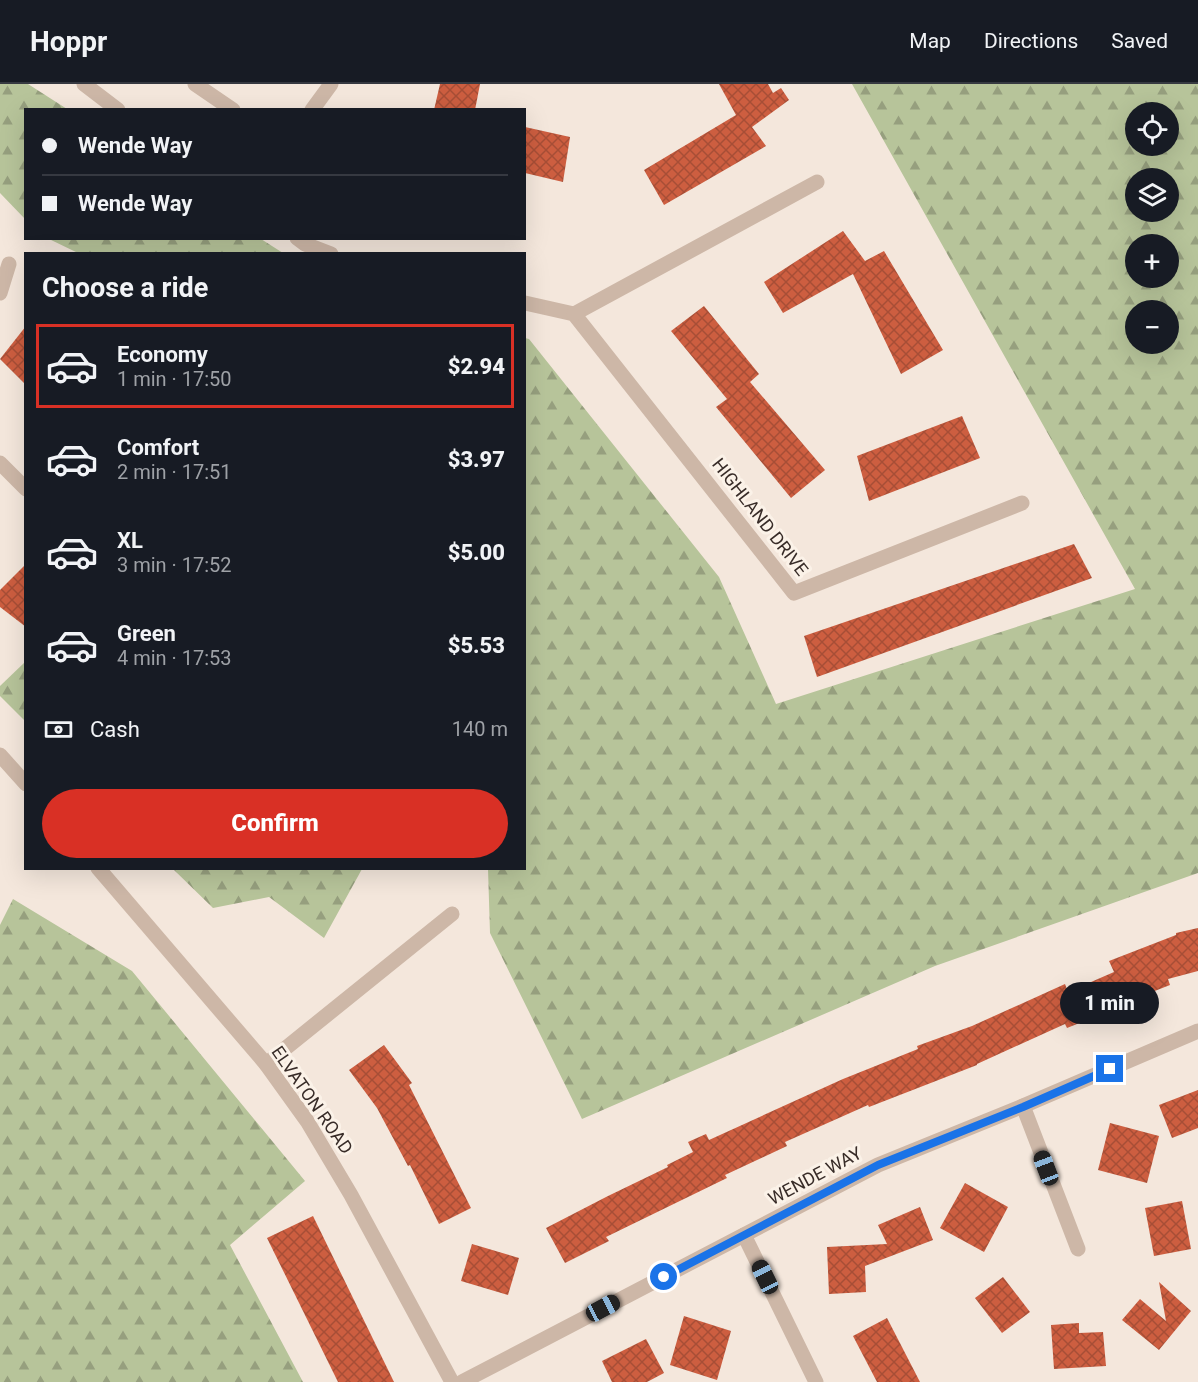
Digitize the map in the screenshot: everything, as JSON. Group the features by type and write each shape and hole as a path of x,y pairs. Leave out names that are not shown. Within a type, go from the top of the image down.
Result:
{"street":[{"path":"84,84 115,108"},
{"path":"195,84 229,108"},
{"path":"313,108 331,84"},
{"path":"526,303 574,314 817,182"},
{"path":"300,240 326,252"},
{"path":"0,293 9,264"},
{"name":"HIGHLAND DRIVE","path":"574,314 794,593 1022,503"},
{"path":"0,463 24,487"},
{"path":"0,755 24,782"},
{"name":"ELVATON ROAD","path":"100,870 266,1064 307,1122 351,1194 452,1382"},
{"path":"266,1064 452,914"},
{"name":"WENDE WAY","path":"462,1382 878,1165 1023,1107 1198,1031"},
{"path":"1023,1107 1078,1249"},
{"path":"744,1235 816,1382"}],"green space":[{"path":"0,84 28,84 65,108 24,108 24,218 0,193"},
{"path":"852,84 1198,84 1198,873 935,966 582,1119 490,933 488,870 526,870 526,338 529,339 719,577 776,704 1135,589"},
{"path":"51,240 263,240 281,252 76,252"},
{"path":"24,663 24,720 0,696 0,686"},
{"path":"174,870 361,870 324,938 269,897 213,908"},
{"path":"13,899 132,971 305,1181 230,1245 303,1382 0,1382 0,925"}],"building":[{"path":"440,84 480,84 475,108 434,108"},
{"path":"719,84 768,84 773,93 781,88 789,100 752,127 766,146 664,205 644,170 736,115"},
{"path":"526,127 570,137 563,182 526,173"},
{"path":"843,231 865,261 884,251 943,350 901,374 853,274 783,313 764,282"},
{"path":"704,306 759,374 750,382 825,470 791,498 716,407 727,399 671,331"},
{"path":"24,329 24,383 0,359"},
{"path":"962,416 980,458 869,501 857,456"},
{"path":"1074,544 1092,578 817,677 804,636"},
{"path":"24,566 24,625 0,607 0,590"},
{"path":"1198,928 1198,971 1168,979 1170,985 1067,1028 1065,1024 977,1065 869,1107 868,1105 785,1142 787,1146 725,1175 727,1178 606,1237 609,1241 565,1263 546,1228 668,1167 667,1165 693,1152 688,1142 706,1134 709,1140 843,1079 918,1049 917,1046 972,1026 1065,984 1068,992 1114,972 1109,961 1176,935 1176,933"},
{"path":"384,1045 412,1083 409,1085 471,1208 439,1224 410,1165 408,1166 377,1108 349,1070"},
{"path":"1198,1090 1198,1128 1172,1138 1159,1105"},
{"path":"1110,1123 1159,1136 1147,1183 1098,1170"},
{"path":"965,1183 1008,1207 984,1252 940,1228"},
{"path":"1182,1201 1191,1249 1154,1256 1145,1208"},
{"path":"920,1207 933,1240 865,1266 866,1292 829,1294 827,1247 887,1244 878,1225"},
{"path":"313,1216 394,1382 338,1382 267,1238"},
{"path":"472,1244 519,1258 508,1295 461,1281"},
{"path":"1003,1277 1030,1312 1002,1333 975,1298"},
{"path":"1159,1282 1191,1311 1159,1350 1122,1320 1140,1299 1166,1321"},
{"path":"684,1316 731,1331 717,1380 670,1365"},
{"path":"887,1318 920,1382 877,1382 853,1336"},
{"path":"1079,1323 1079,1333 1103,1332 1106,1366 1054,1369 1051,1325"},
{"path":"646,1339 664,1373 647,1382 612,1382 602,1361"}],"route":[{"path":"664,1277 878,1165 1023,1107 1110,1069"}]}
